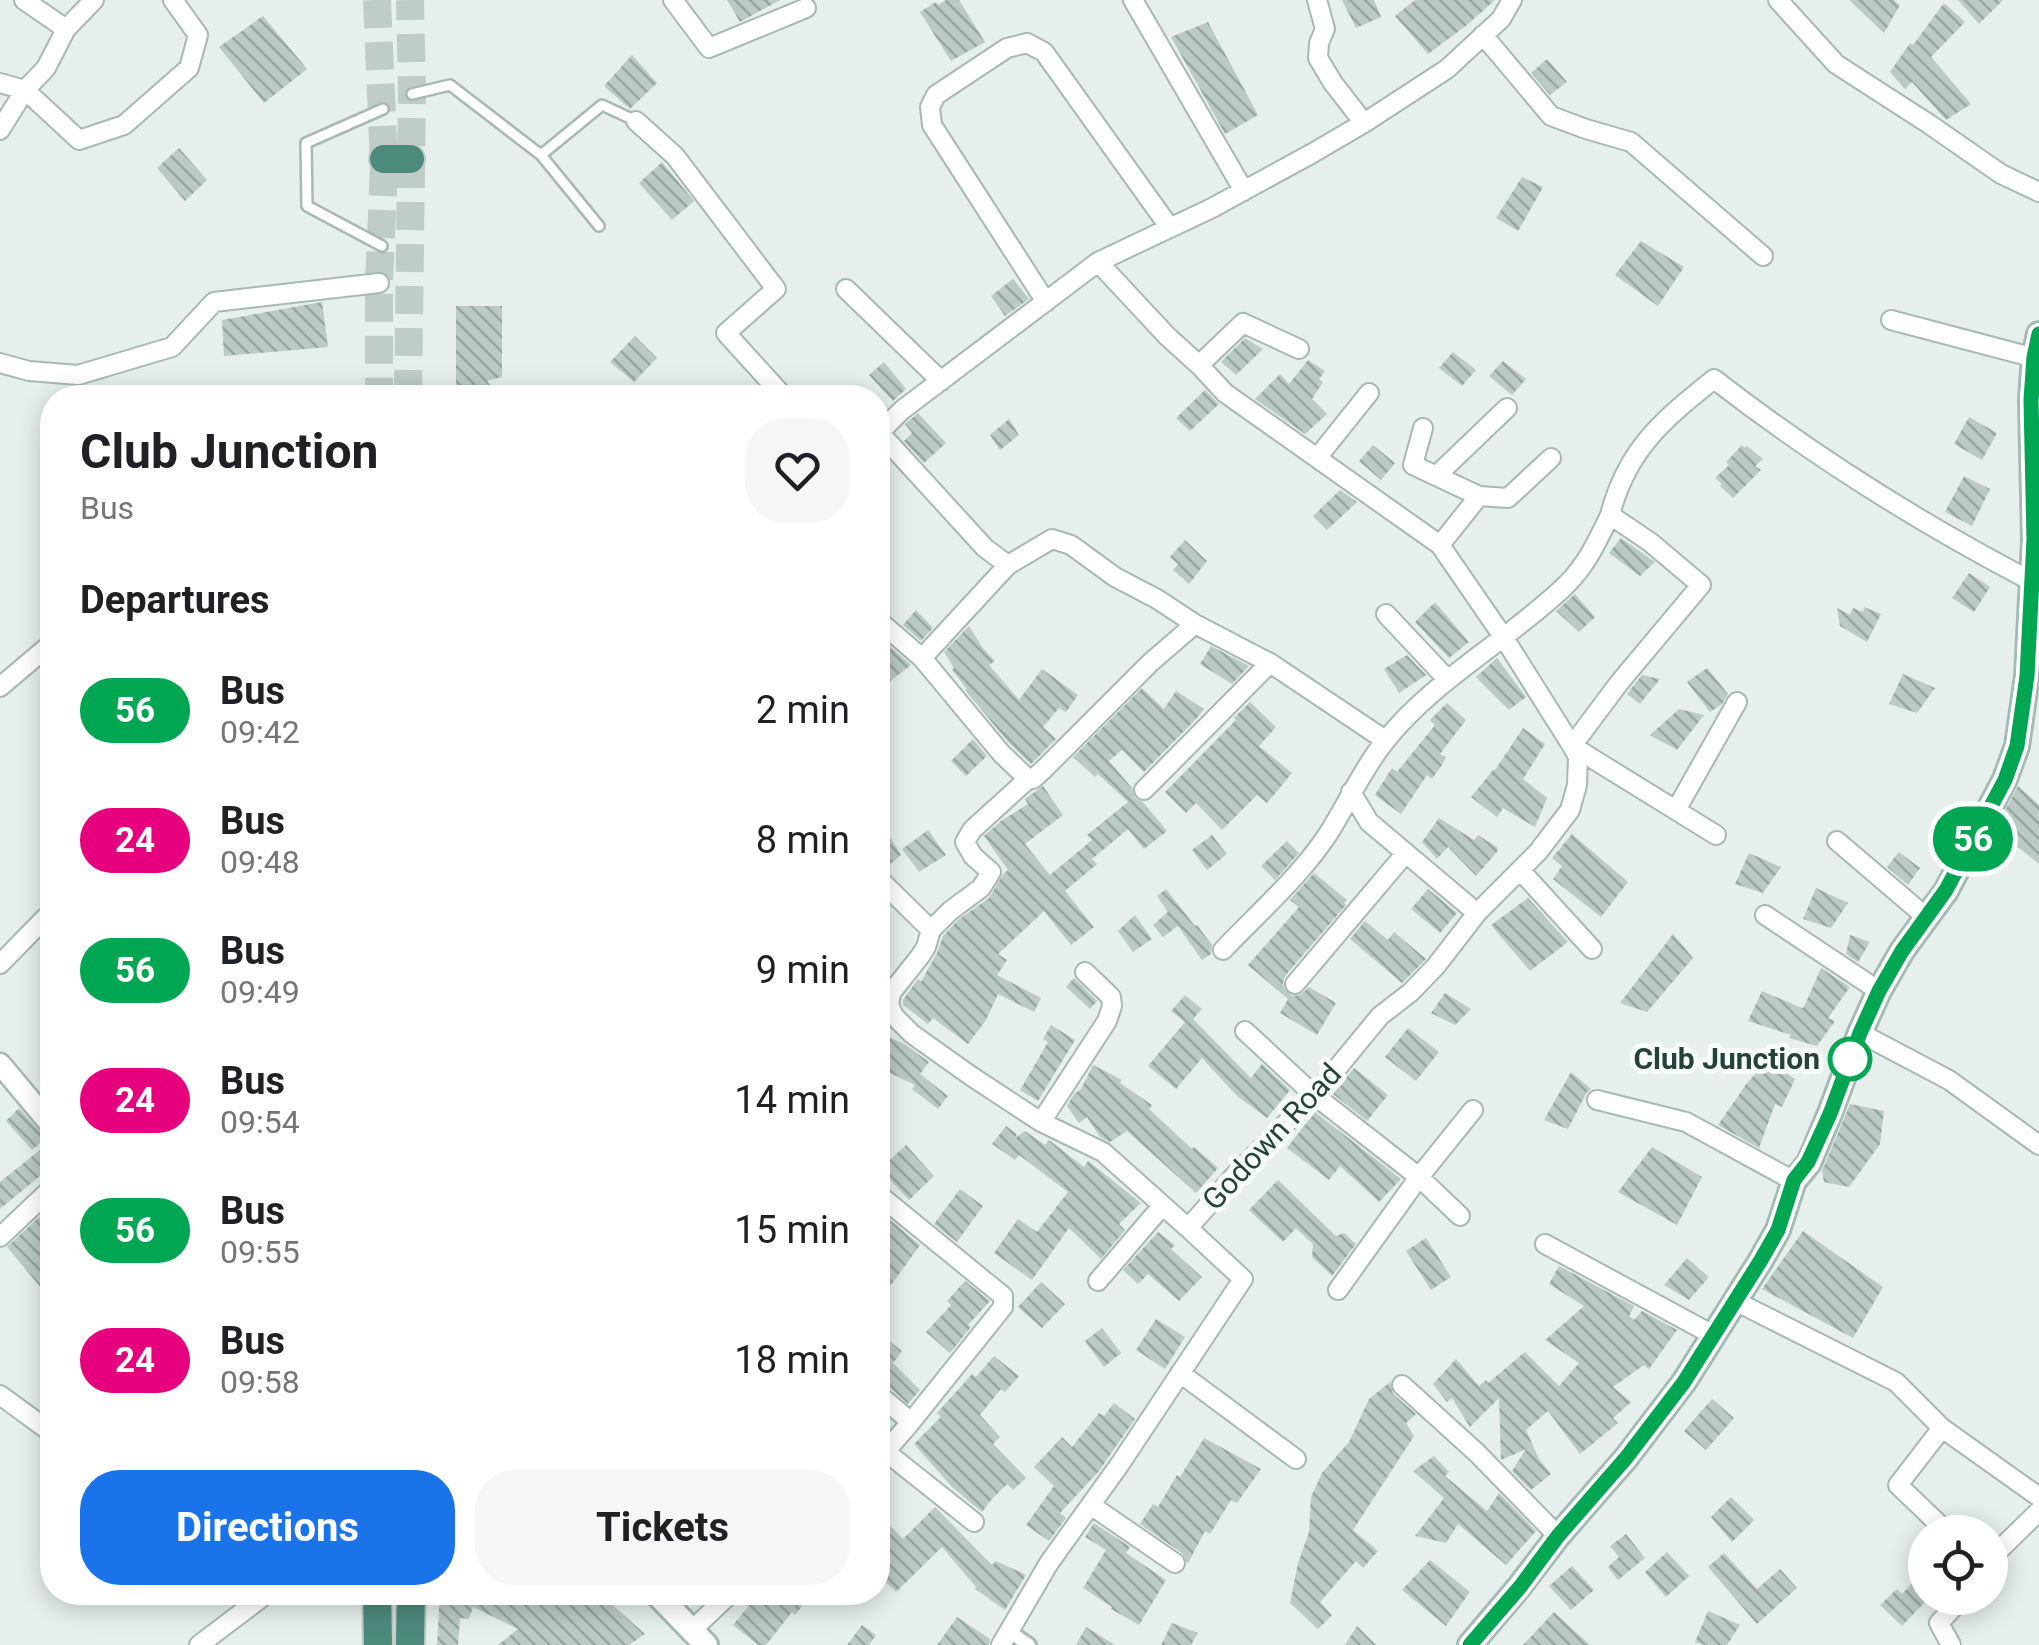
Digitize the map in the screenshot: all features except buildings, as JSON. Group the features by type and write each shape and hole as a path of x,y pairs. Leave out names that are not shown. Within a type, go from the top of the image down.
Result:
{"highway":[{"path":"378,1605 378,1645"},
{"path":"410,1645 411,1605"}],"main road":[{"path":"1470,1645 1626,1458 1714,1335 1778,1230 1794,1180 1816,1146 1879,991 1946,890 2005,780 2032,711 2031,471 2037,350"},
{"path":"667,1605 701,1640"}],"street":[{"path":"24,0 66,30"},
{"path":"0,130 25,90 46,68 66,30 94,0"},
{"path":"0,84 25,90 78,140 124,125 189,68 198,35 172,0"},
{"path":"673,0 709,48 806,8"},
{"path":"1134,0 1244,191"},
{"path":"1317,0 1325,29 1318,43 1318,58 1364,123"},
{"path":"890,422 1098,262 1244,191 1364,123 1447,68 1500,19 1512,0"},
{"path":"1778,0 1836,64 2001,174 2039,192"},
{"path":"1483,35 1551,116 1631,142 1763,256"},
{"path":"1046,302 932,125 930,107 936,94 1007,48 1027,43 1044,52 1170,228"},
{"path":"636,122 675,156 776,289 726,333 773,385"},
{"name":"Godown Road","path":"1005,1638 1050,1563 1244,1278 1188,1228 1314,1095 1380,1016 1411,992 1477,914 1538,852 1570,810 1578,785 1578,757 1572,746 1440,545 1225,393 1098,262"},
{"path":"0,362 29,371 78,375 172,347 214,302 379,283"},
{"path":"846,288 941,381"},
{"path":"1891,320 2037,350"},
{"path":"1200,365 1243,323 1299,349"},
{"path":"1223,950 1298,872 1329,832 1385,740 1448,680 1567,584 1589,557 1628,466 1650,434 1714,379 1829,463 2031,581"},
{"path":"1318,458 1369,393"},
{"path":"1436,476 1507,408"},
{"path":"1423,428 1413,465 1479,496 1508,498 1551,458"},
{"path":"890,446 986,548 1008,565"},
{"path":"1440,545 1479,496"},
{"path":"1610,515 1701,584 1619,682 1572,746 1716,835"},
{"path":"922,658 1008,565 1052,539 1071,545 1114,577 1270,663 1385,740"},
{"path":"1386,614 1448,680"},
{"path":"890,630 922,658 1001,753 1033,779 1195,624"},
{"path":"3,679 40,652"},
{"path":"1144,790 1270,663"},
{"path":"1676,810 1737,702"},
{"path":"890,1001 922,955 931,930 981,888 991,872 965,842 972,830 1028,778"},
{"path":"1351,792 1370,822 1477,914"},
{"path":"1837,841 1926,917"},
{"path":"1295,984 1405,854"},
{"path":"1520,870 1592,949"},
{"path":"890,890 931,930"},
{"path":"1765,915 1879,991"},
{"path":"0,964 40,923"},
{"path":"1042,1122 1112,1006 1112,996 1085,972"},
{"path":"890,1007 912,1034 971,1076 1042,1122 1103,1152 1188,1228"},
{"path":"1245,1030 1314,1095 1419,1177 1460,1216"},
{"path":"1860,1033 1949,1080 2039,1144"},
{"path":"0,1064 40,1112"},
{"path":"1597,1100 1686,1122 1794,1180"},
{"path":"1338,1290 1473,1110"},
{"path":"0,1237 40,1199"},
{"path":"890,1204 1002,1296 1003,1307 890,1447"},
{"path":"1098,1282 1162,1206"},
{"path":"1545,1244 1714,1335"},
{"path":"1735,1301 1896,1382 1942,1428 2039,1496"},
{"path":"1180,1373 1296,1459"},
{"path":"1402,1385 1477,1453 1558,1536"},
{"path":"0,1396 40,1424"},
{"path":"890,1404 911,1422"},
{"path":"1930,1515 1898,1485 1942,1428"},
{"path":"890,1462 974,1522"},
{"path":"1092,1506 1175,1563"},
{"path":"2008,1541 2039,1511"},
{"path":"198,1645 252,1605"},
{"path":"701,1640 724,1605"},
{"path":"1946,1615 1938,1623 1951,1645"},
{"path":"1005,1638 1029,1645"}],"lane":[{"path":"412,94 450,85 542,155 599,226"},
{"path":"542,155 602,105 636,122"},
{"path":"382,246 307,206 306,142 383,109"}],"tunnel":[{"path":"377,0 384,165 379,385"},
{"path":"408,385 410,0"}],"bus line":[{"name":"56","path":"1470,1645 1684,1382 1761,1260 1778,1230 1794,1180 1808,1162 1830,1114 1879,991 1946,890 2005,780 2017,746 2027,676 2034,540 2031,400 2039,334"}],"place":[{"name":"Club Junction","path":"1850,1059"}]}
